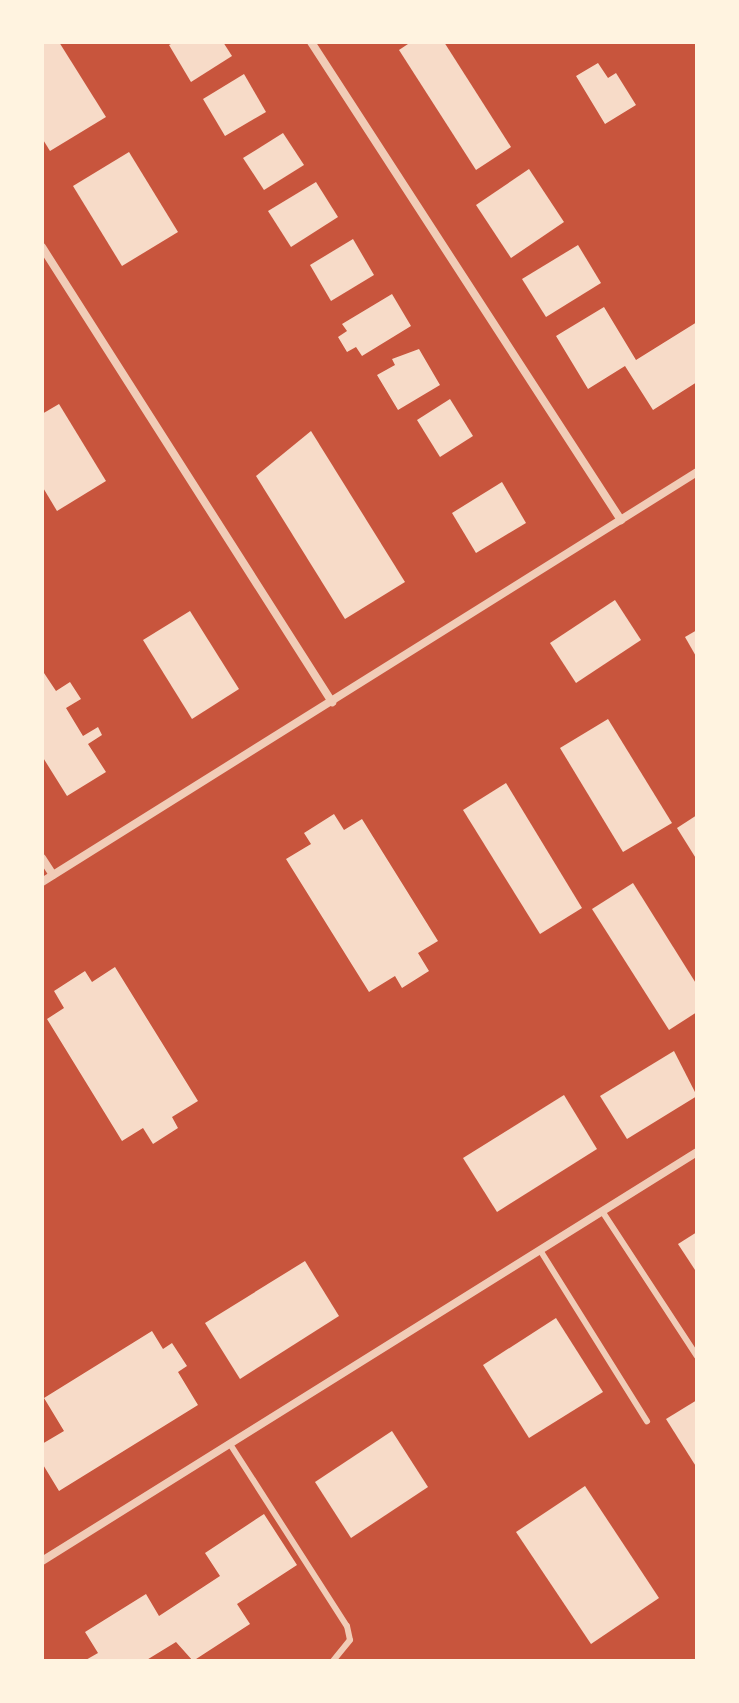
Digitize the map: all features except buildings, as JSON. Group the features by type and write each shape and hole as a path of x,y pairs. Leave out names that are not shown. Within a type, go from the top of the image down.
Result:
{"street":[{"path":"311,42 621,520"},
{"path":"42,247 332,702"},
{"path":"42,882 697,472"},
{"path":"42,858 53,875"},
{"path":"42,1561 697,1152"}],"lane":[{"path":"602,1211 697,1356"},
{"path":"540,1250 647,1421"},
{"path":"230,1444 347,1626 350,1640 333,1661"}]}
